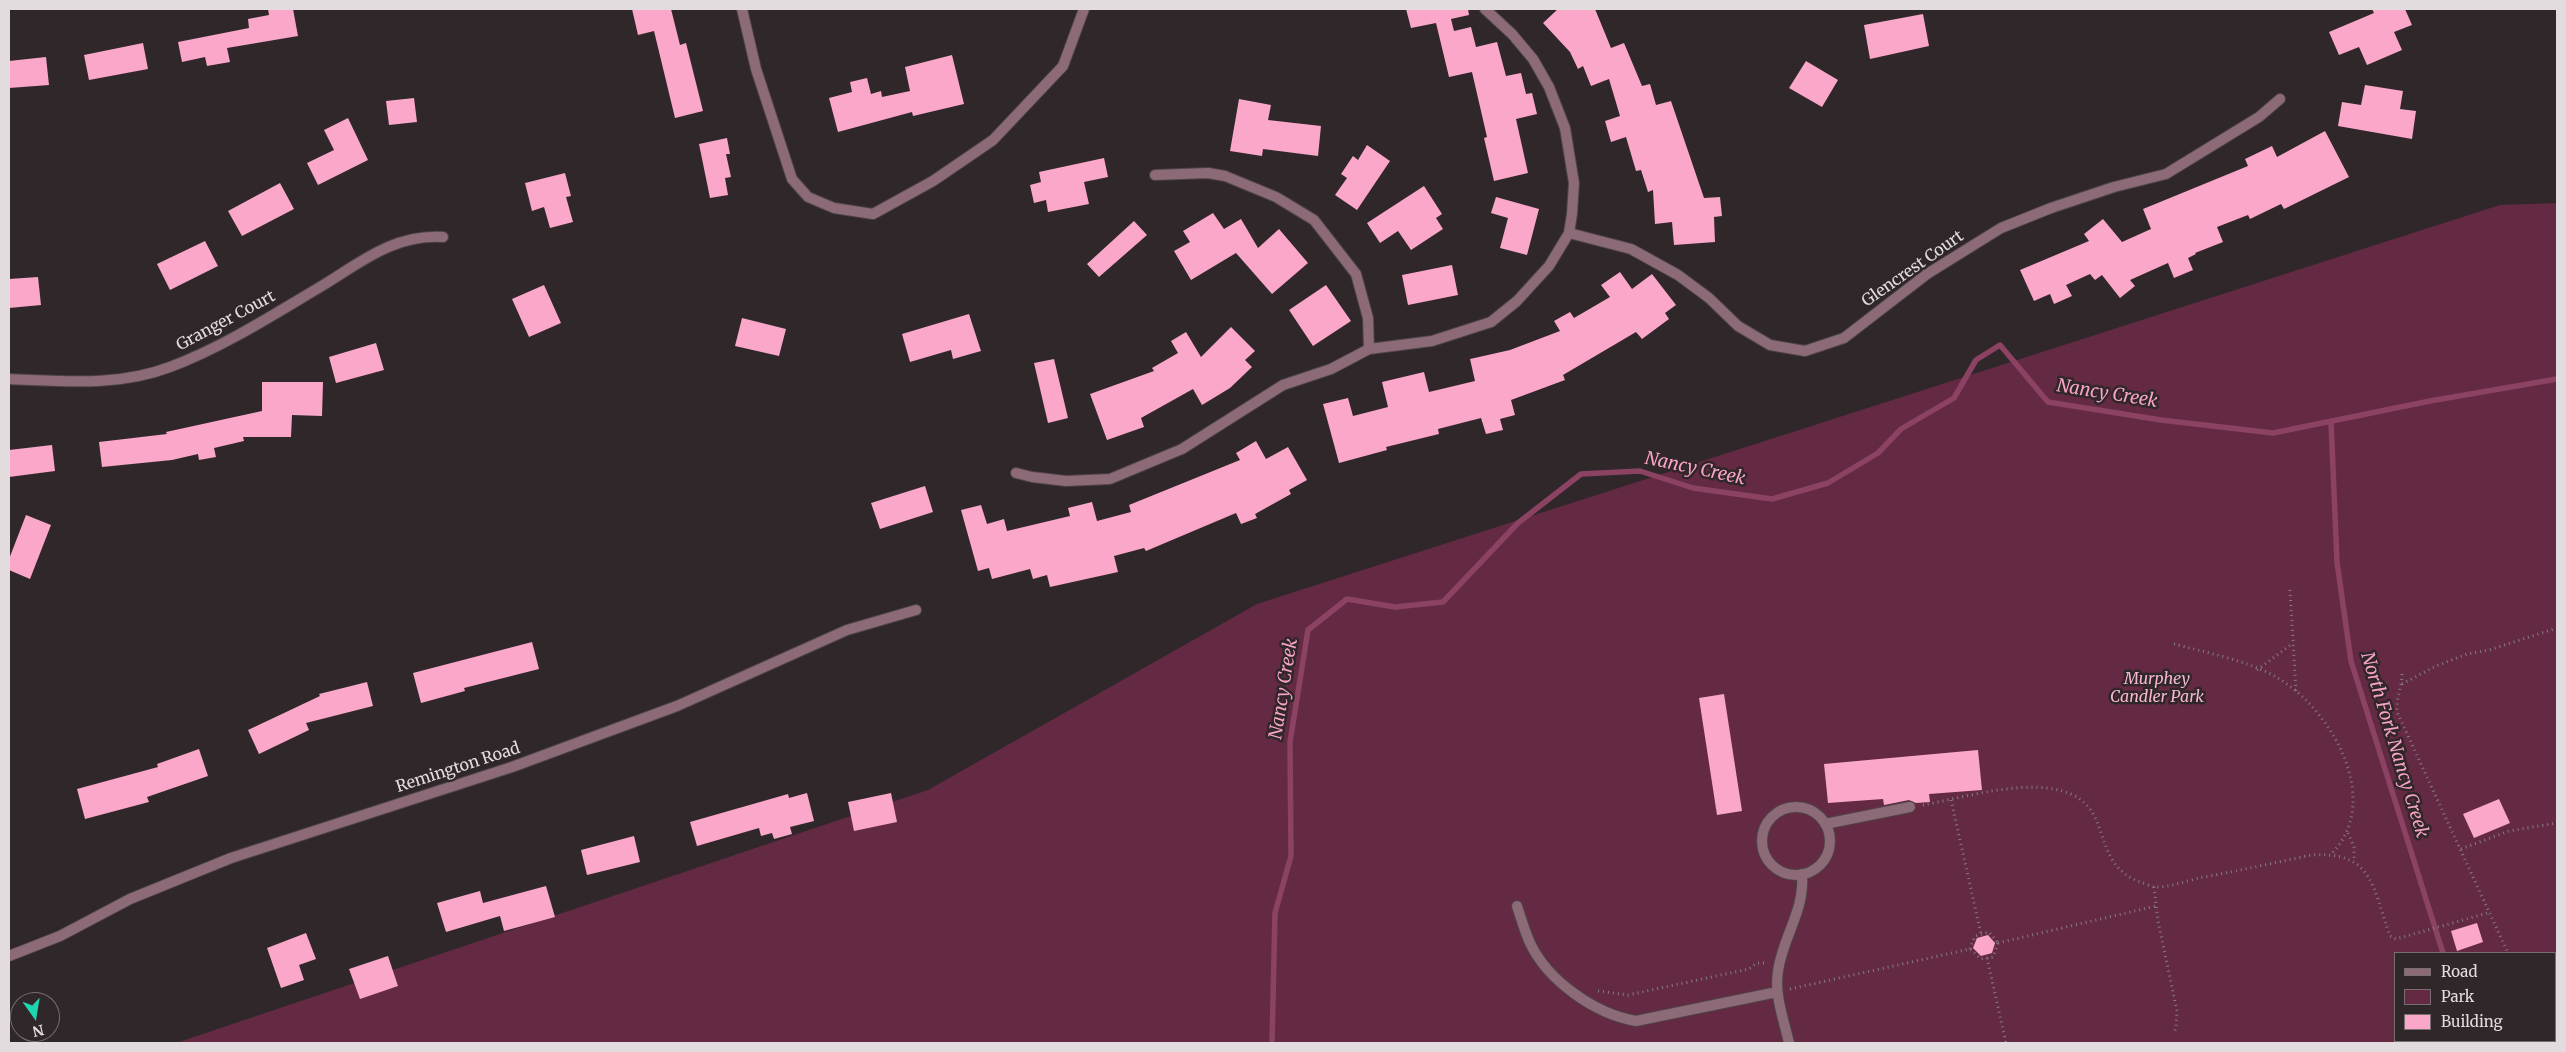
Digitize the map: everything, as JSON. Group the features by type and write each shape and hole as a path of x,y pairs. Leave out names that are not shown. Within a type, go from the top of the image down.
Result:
{"street":[{"path":"742,9 756,69 792,179 808,197 834,208 873,214 933,181 993,140 1063,66 1084,9"},
{"path":"1016,472 1032,477 1066,481 1110,479 1182,449 1283,384 1331,369 1369,349 1432,341 1490,322 1517,301 1549,266 1568,233 1574,183 1565,128 1549,86 1533,59 1512,34 1485,9"},
{"name":"Glencrest Court","path":"1568,233 1631,249 1678,275 1709,298 1738,326 1770,345 1805,351 1844,338 1927,274 2001,228 2078,199 2166,174 2259,117 2280,98"},
{"path":"1155,175 1208,174 1225,176 1276,197 1314,220 1356,274 1368,318 1369,349"},
{"name":"Granger Court","path":"9,379 111,381 139,377 170,367 203,353 319,288 381,250 413,237 443,237"},
{"name":"Remington Road","path":"9,956 60,936 130,899 230,858 512,767 677,706 847,630 916,610"},
{"path":"1791,807 1803,807 1814,811 1825,824 1830,841 1828,853 1822,863 1813,870 1802,874 1780,871 1765,856 1762,835 1765,825 1772,816 1791,807"},
{"path":"1825,824 1910,807"},
{"path":"1789,1043 1777,992 1777,973 1781,954 1802,901 1802,874"},
{"path":"1517,906 1531,944 1551,971 1573,993 1617,1018 1636,1021 1777,992"}],"path":[{"path":"2290,590 2296,692"},
{"path":"2402,684 2436,666 2467,654 2489,650 2557,628"},
{"path":"2257,670 2293,642"},
{"path":"2174,644 2275,676 2306,699 2331,731 2347,765 2354,803 2352,822 2348,832 2343,842 2332,854"},
{"path":"2402,674 2402,684 2396,700 2397,712 2491,912 2508,952"},
{"path":"1910,807 2012,788 2047,788 2073,795 2088,806 2099,824 2107,852 2114,864 2129,878 2154,887 2311,855 2332,854 2354,861 2362,866 2390,936 2396,939 2491,912"},
{"path":"1951,800 1981,934"},
{"path":"2462,850 2509,831 2557,823"},
{"path":"2348,832 2354,847 2354,861"},
{"path":"2154,887 2177,1011 2176,1028 2173,1034"},
{"path":"1998,942 2156,906"},
{"path":"1970,949 1974,936 1989,932 1998,942"},
{"path":"1970,949 1980,959 1993,957 1998,942"},
{"path":"1777,992 1970,949"},
{"path":"1987,958 2006,1043"},
{"path":"1593,990 1628,995 1749,969 1757,963 1770,962"}],"green space":[{"name":"Murphey Candler Park","path":"2557,203 2557,1043 176,1043 928,790 1257,604 2500,205"}],"building":[{"path":"268,9 293,9 298,36 227,48 230,62 207,66 205,57 182,62 178,42 249,28 248,19 269,15"},
{"path":"632,9 671,9 680,45 686,43 703,111 675,118 654,31 638,35"},
{"path":"1406,9 1468,9 1469,15 1451,19 1454,31 1471,27 1476,47 1497,42 1506,76 1521,73 1526,94 1532,93 1537,114 1516,119 1528,173 1494,181 1484,138 1487,137 1472,72 1449,77 1436,23 1411,28"},
{"path":"1558,9 1595,9 1611,48 1624,43 1642,86 1650,84 1656,105 1671,101 1704,198 1720,197 1722,216 1714,217 1715,242 1674,245 1672,222 1655,224 1653,190 1648,192 1641,170 1636,171 1626,137 1611,142 1605,121 1620,116 1609,79 1591,86 1583,66 1578,69 1570,52 1543,23"},
{"path":"2372,9 2405,9 2412,25 2394,32 2402,50 2367,65 2359,47 2339,55 2329,32 2374,13"},
{"path":"1923,14 1929,46 1870,59 1864,25"},
{"path":"143,43 148,69 89,80 84,55"},
{"path":"952,55 964,104 913,116 912,112 838,132 829,98 852,92 850,82 867,78 871,94 881,91 882,97 910,91 905,67"},
{"path":"46,57 49,85 9,88 9,61"},
{"path":"1806,61 1838,80 1822,107 1789,88"},
{"path":"2365,85 2403,91 2400,109 2416,111 2412,139 2338,126 2342,102 2361,105"},
{"path":"414,98 417,122 389,125 386,101"},
{"path":"1239,99 1271,105 1268,120 1321,126 1318,156 1263,149 1262,156 1230,151"},
{"path":"348,118 368,160 318,185 307,163 334,150 324,130"},
{"path":"2325,131 2349,177 2284,209 2281,204 2250,219 2248,215 2217,227 2223,242 2195,253 2188,258 2193,270 2174,278 2168,263 2130,280 2135,286 2120,298 2102,275 2095,280 2090,274 2066,285 2072,296 2054,304 2050,294 2034,301 2020,270 2089,241 2084,234 2103,219 2122,242 2151,229 2143,209 2248,166 2245,159 2272,146 2277,157"},
{"path":"727,138 730,154 726,154 731,177 725,178 728,195 710,198 699,144"},
{"path":"1367,145 1390,161 1357,210 1335,195 1347,178 1341,174 1353,156 1358,160"},
{"path":"1104,158 1108,177 1084,182 1089,204 1048,212 1046,200 1034,203 1030,185 1041,182 1039,172"},
{"path":"565,173 571,196 566,197 573,222 550,228 544,207 532,211 525,183"},
{"path":"280,183 294,209 242,236 228,211"},
{"path":"1424,186 1442,214 1436,218 1443,229 1411,250 1398,231 1380,243 1367,223"},
{"path":"1496,197 1539,209 1527,255 1500,248 1508,218 1491,213"},
{"path":"1213,213 1224,229 1241,219 1258,248 1279,229 1308,263 1272,294 1236,253 1191,280 1174,251 1190,242 1183,231"},
{"path":"1134,221 1147,235 1099,277 1087,264"},
{"path":"205,241 218,266 170,290 157,264"},
{"path":"1452,265 1458,295 1408,305 1402,275"},
{"path":"1620,272 1632,289 1652,274 1676,305 1665,313 1669,319 1642,339 1636,332 1563,375 1565,380 1511,400 1515,415 1500,419 1503,430 1486,434 1481,418 1438,429 1439,434 1386,447 1387,450 1339,463 1323,404 1348,398 1353,416 1388,407 1382,382 1424,372 1429,392 1475,381 1470,359 1510,350 1560,331 1554,321 1570,312 1574,318 1610,297 1601,285"},
{"path":"38,277 41,305 9,308 9,279"},
{"path":"544,285 561,323 529,337 512,299"},
{"path":"1326,285 1351,321 1313,346 1289,310"},
{"path":"969,314 981,351 953,359 951,350 910,362 902,334"},
{"path":"742,318 786,329 779,356 735,346"},
{"path":"1231,327 1255,351 1245,360 1252,367 1230,388 1202,405 1193,389 1141,418 1144,427 1107,440 1090,394 1154,371 1152,368 1178,353 1171,341 1186,332 1201,357"},
{"path":"376,343 384,370 336,383 329,357"},
{"path":"1054,359 1068,418 1048,423 1034,363"},
{"path":"262,382 323,382 322,416 292,415 291,437 243,437 244,441 214,448 216,457 199,460 198,454 172,460 102,467 99,442 167,434 166,432 262,411"},
{"path":"1256,441 1266,459 1288,447 1307,480 1289,490 1291,494 1255,514 1257,518 1241,524 1236,513 1146,551 1144,548 1114,556 1118,572 1050,587 1047,575 1033,579 1030,569 992,579 989,568 978,571 961,510 981,505 987,524 1004,519 1007,531 1070,516 1068,508 1092,502 1097,521 1131,512 1129,505 1240,460 1236,453"},
{"path":"52,445 55,471 9,477 9,450"},
{"path":"925,486 933,512 880,529 871,503"},
{"path":"26,515 51,525 30,579 9,570 9,559"},
{"path":"532,642 539,669 464,688 465,691 421,703 413,673"},
{"path":"367,682 373,706 306,723 309,730 259,754 248,730 320,696 319,694"},
{"path":"1724,694 1742,811 1717,815 1699,698"},
{"path":"199,749 208,776 147,797 149,802 85,819 77,789 158,767 157,764"},
{"path":"1978,750 1982,790 1929,794 1930,802 1916,803 1909,800 1884,805 1883,799 1828,803 1824,764"},
{"path":"807,793 814,821 790,827 792,834 774,839 772,833 761,836 759,828 697,846 690,822 788,794 789,798"},
{"path":"891,793 897,822 854,831 848,802"},
{"path":"2499,799 2510,823 2474,838 2463,814"},
{"path":"634,836 640,862 587,875 581,850"},
{"path":"546,886 555,917 504,931 500,916 446,932 437,903 480,891 483,903"},
{"path":"2477,923 2483,942 2457,951 2451,931"},
{"path":"306,933 316,959 299,965 304,980 281,988 267,948"},
{"path":"1988,935 1995,943 1992,953 1981,956 1973,948 1977,938"},
{"path":"388,956 398,986 360,999 349,969"}],"waterway":[{"name":"Nancy Creek","path":"1272,1043 1275,913 1291,856 1290,742 1308,630 1347,599 1395,607 1443,602 1518,523 1581,474 1640,471 1693,488 1772,499 1828,483 1878,453 1901,429 1954,398 1976,360 2000,345 2048,402 2161,420 2273,433 2430,401 2557,379"},
{"name":"North Fork Nancy Creek","path":"2331,421 2337,562 2351,661 2443,952"}]}
